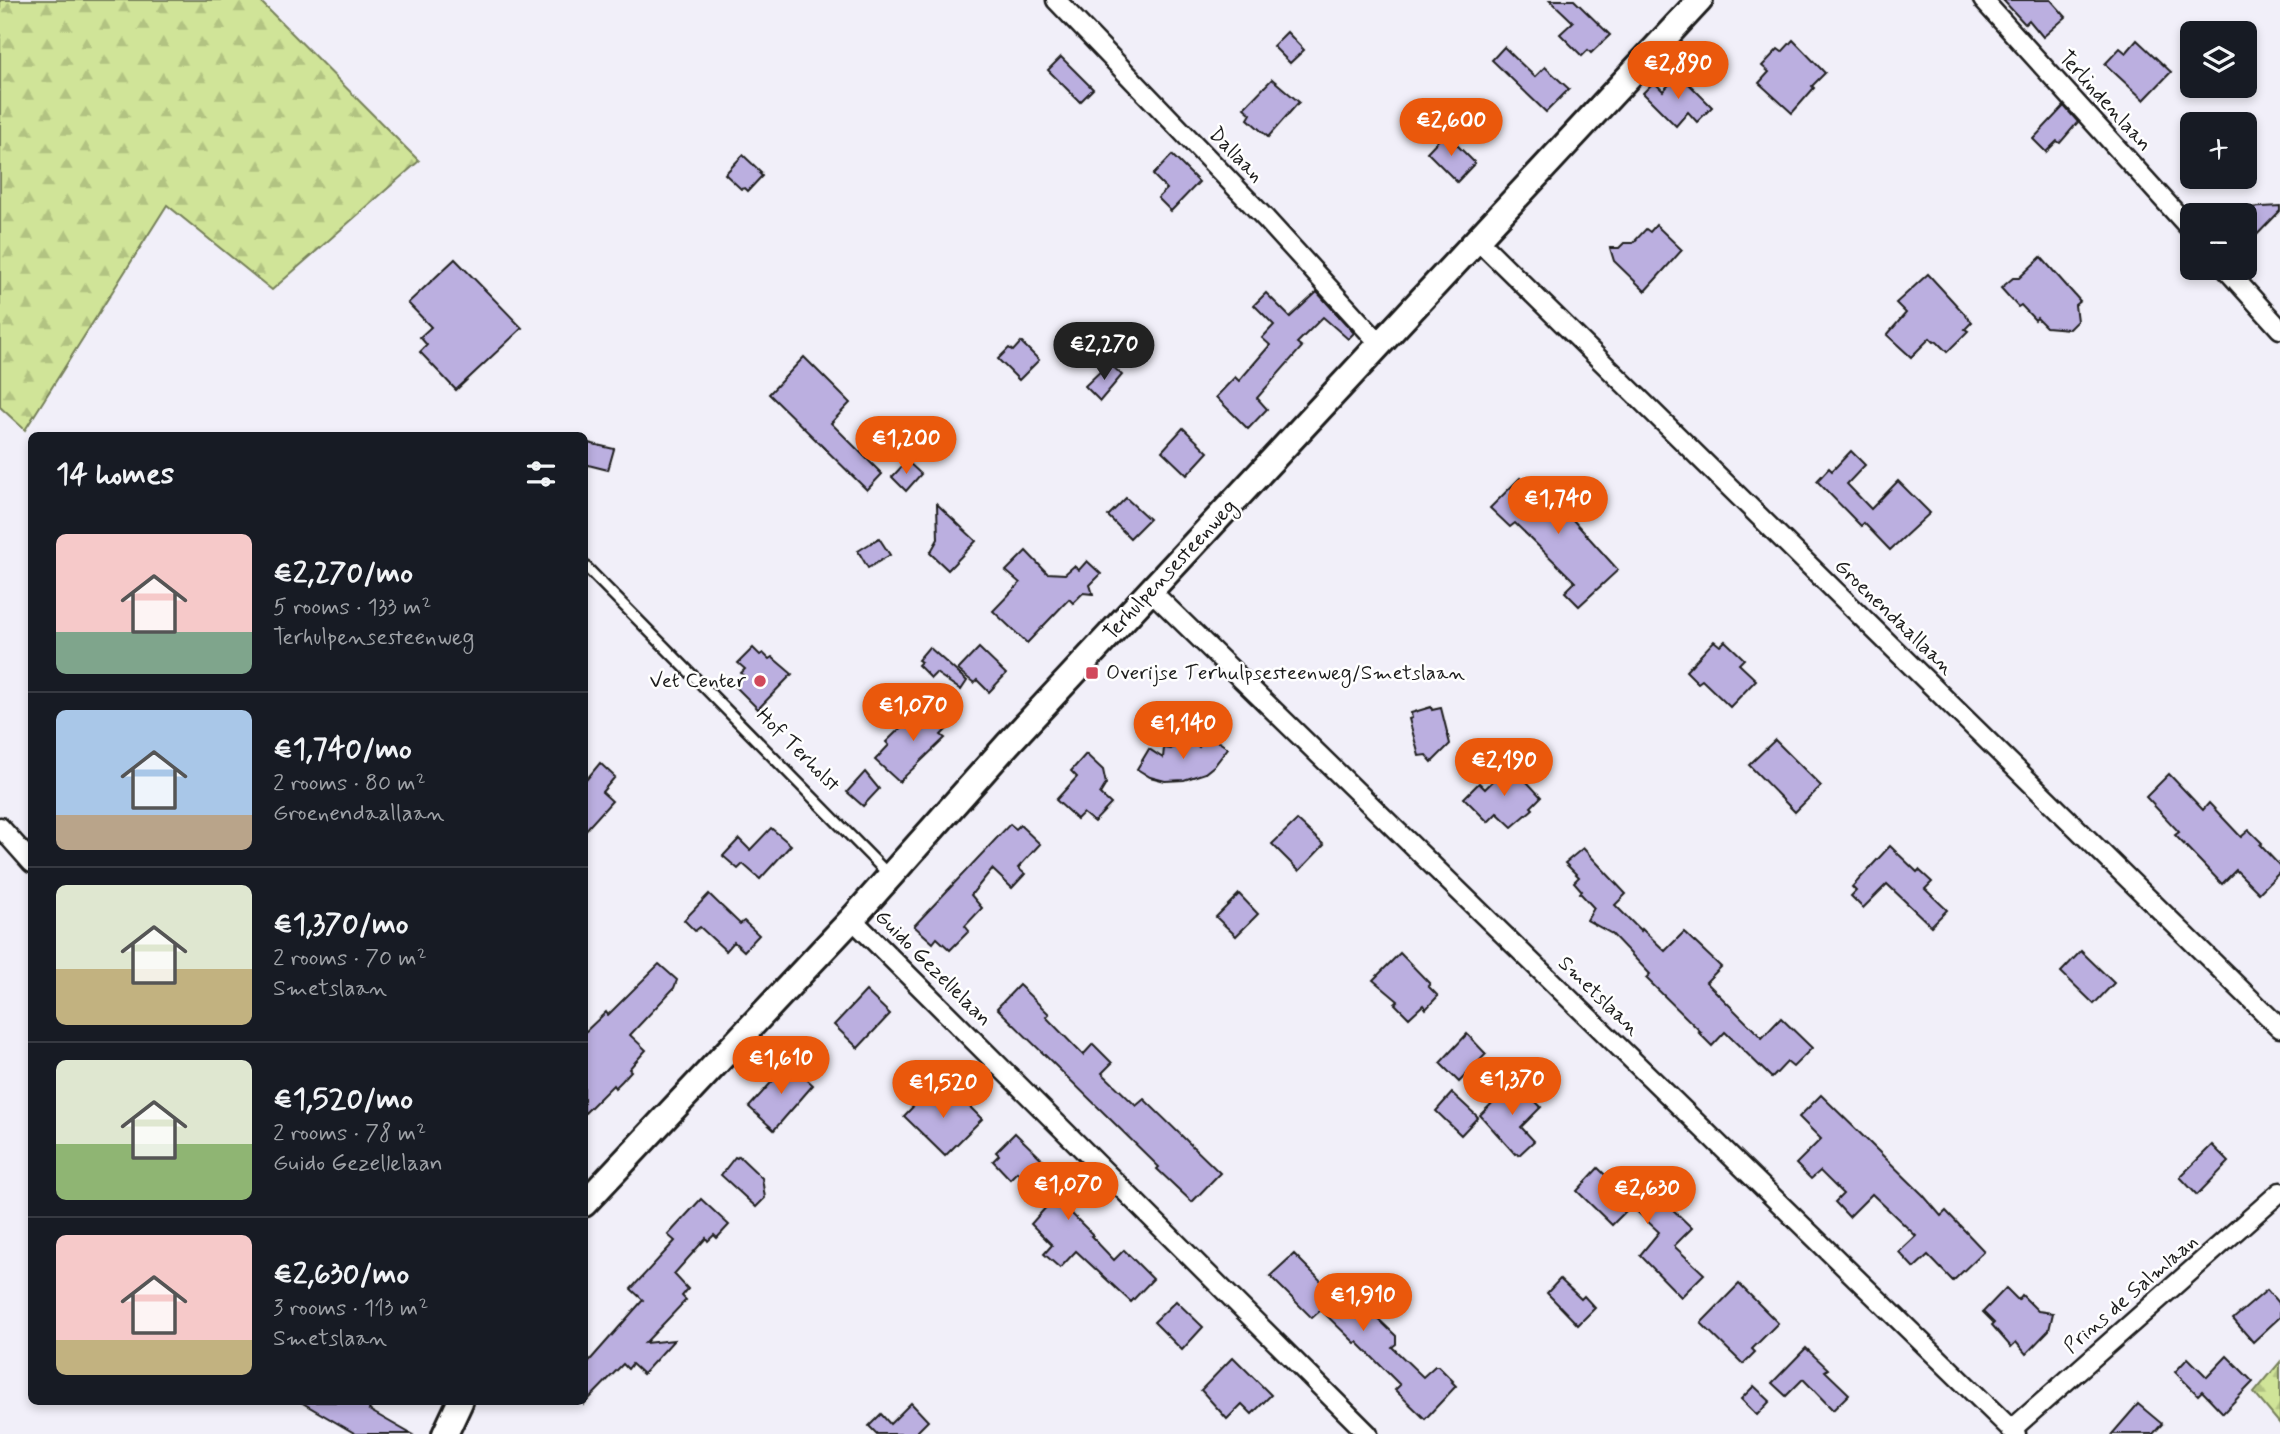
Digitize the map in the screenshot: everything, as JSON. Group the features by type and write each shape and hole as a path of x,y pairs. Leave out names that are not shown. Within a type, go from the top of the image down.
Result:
{"main road":[{"name":"Terhulpensesteenweg","path":"588,1200 852,919 1007,745 1700,0"},
{"path":"445,1434 459,1405"}],"street":[{"name":"Dallaan","path":"1056,0 1266,219 1380,344"},
{"name":"Terlindenlaan","path":"1983,0 2180,218"},
{"name":"Groenendaallaan","path":"1476,239 2280,1028"},
{"path":"2236,280 2280,329"},
{"name":"Smetslaan","path":"1151,591 2014,1432"},
{"path":"0,827 28,858"},
{"name":"Guido Gezellelaan","path":"852,919 1368,1434"},
{"name":"Prins de Salmlaan","path":"2014,1432 2280,1192"}],"lane":[{"name":"Hof Terholst","path":"588,569 891,876"}],"green space":[{"path":"0,0 259,0 419,161 272,290 167,205 25,430 0,407"},
{"path":"2280,1362 2280,1424 2254,1393"}],"building":[{"path":"1550,0 1574,0 1610,35 1591,53 1588,50 1582,56 1560,34 1573,22"},
{"path":"2003,0 2051,0 2066,17 2043,37 2029,20 2025,24"},
{"path":"1287,32 1304,50 1290,63 1273,46"},
{"path":"1793,40 1825,73 1792,113 1759,83 1769,72 1762,66 1778,49 1782,52"},
{"path":"2137,40 2171,72 2144,100 2105,64 2120,48 2126,53"},
{"path":"1504,47 1535,77 1545,67 1569,89 1546,112 1492,60"},
{"path":"1061,57 1093,89 1080,102 1048,70"},
{"path":"1679,74 1712,107 1697,122 1688,112 1676,126 1643,93 1654,82 1663,91"},
{"path":"1272,79 1299,102 1268,137 1248,119 1251,114 1244,108"},
{"path":"2064,106 2078,122 2060,143 2057,141 2046,152 2033,139"},
{"path":"1445,133 1475,163 1457,182 1427,152"},
{"path":"743,155 762,176 748,191 741,189 725,174"},
{"path":"1172,155 1199,182 1171,211 1158,198 1167,189 1153,175"},
{"path":"2280,206 2280,211 2257,235 2257,207"},
{"path":"1656,225 1682,250 1645,291 1614,261 1610,248 1633,243 1646,229 1650,232"},
{"path":"2041,257 2080,301 2075,305 2077,321 2069,329 2046,327 2021,305 2018,307 2001,288 2013,278 2019,278"},
{"path":"455,259 522,328 456,390 420,352 427,345 420,337 431,327 408,303"},
{"path":"1928,274 1972,322 1965,329 1968,331 1947,352 1930,338 1911,357 1887,335 1906,313 1896,303"},
{"path":"1317,292 1354,333 1348,339 1323,317 1297,343 1302,347 1257,398 1267,409 1248,429 1216,397 1235,377 1239,381 1270,345 1262,338 1274,325 1254,305 1266,293 1290,317"},
{"path":"1021,342 1039,360 1019,380 998,359 1009,348 1013,351"},
{"path":"804,357 850,403 831,423 882,474 867,490 769,394"},
{"path":"1109,363 1122,375 1100,401 1085,386"},
{"path":"1183,428 1208,452 1187,475 1162,451"},
{"path":"588,443 614,449 608,470 588,465"},
{"path":"1851,451 1865,465 1847,484 1871,509 1898,481 1930,513 1890,550 1864,523 1861,526 1817,481 1829,468 1832,471"},
{"path":"907,461 921,474 906,491 892,477"},
{"path":"1520,478 1554,508 1574,487 1591,503 1573,520 1618,570 1579,606 1565,592 1575,582 1515,523 1510,527 1490,508"},
{"path":"1126,498 1149,519 1130,538 1108,516"},
{"path":"937,504 976,541 948,570 930,553 938,539"},
{"path":"879,538 890,555 868,568 858,551"},
{"path":"1026,551 1047,573 1065,574 1074,566 1079,570 1087,561 1101,574 1090,585 1093,594 1083,593 1073,603 1069,599 1027,643 993,611 1020,583 1006,571"},
{"path":"1714,641 1720,646 1725,641 1744,659 1739,664 1756,680 1730,707 1702,680 1698,683 1686,671"},
{"path":"929,647 967,681 961,690 936,673 931,678 918,665 921,662 918,660"},
{"name":"Vet Center","path":"753,648 760,655 763,653 769,659 772,657 792,674 758,709 735,686 744,676 741,673 745,669 738,663"},
{"path":"979,648 1006,674 989,692 977,680 974,683 958,670"},
{"path":"926,703 950,726 941,735 945,738 899,782 875,760 889,745 886,742"},
{"path":"1431,707 1432,710 1441,708 1450,744 1432,762 1426,755 1419,756 1409,719 1412,718 1411,713"},
{"path":"1208,735 1228,748 1205,773 1184,780 1165,781 1150,777 1137,769 1149,749 1163,758 1164,748 1171,749 1180,742 1187,745 1193,741 1199,747"},
{"path":"1775,740 1821,786 1795,812 1749,765"},
{"path":"1086,754 1103,770 1106,784 1100,794 1111,804 1094,822 1083,813 1077,819 1056,800 1077,777 1071,771"},
{"path":"600,763 615,777 602,792 612,801 588,828 588,778"},
{"path":"1514,768 1541,797 1531,807 1533,809 1512,827 1497,813 1488,822 1464,798 1479,783 1485,789 1498,776 1502,780"},
{"path":"865,772 879,789 863,806 847,792"},
{"path":"2169,774 2203,810 2209,803 2241,837 2249,830 2280,866 2280,872 2259,893 2236,870 2222,884 2175,835 2179,832 2146,797"},
{"path":"1297,820 1324,845 1299,871 1272,844"},
{"path":"1010,824 1016,829 1020,825 1040,844 1018,868 1025,874 1012,888 992,869 971,895 982,908 965,926 969,931 950,950 937,938 933,943 914,926"},
{"path":"771,828 791,845 760,879 743,864 738,869 723,856 739,839 750,850"},
{"path":"1890,846 1917,872 1919,870 1932,882 1925,889 1947,910 1931,926 1887,884 1863,908 1851,896 1856,891 1852,887"},
{"path":"1583,848 1626,894 1615,905 1641,931 1642,929 1665,951 1684,932 1721,967 1706,982 1762,1038 1781,1018 1812,1048 1793,1067 1787,1062 1772,1078 1725,1032 1712,1046 1646,978 1650,974 1612,934 1587,920 1594,908 1574,882 1579,877 1565,863"},
{"path":"709,894 740,924 744,921 759,935 744,951 734,942 726,951 700,927 695,931 684,920"},
{"path":"1239,894 1258,914 1236,936 1216,917"},
{"path":"2081,951 2114,983 2094,1004 2061,972"},
{"path":"1400,953 1438,996 1426,1009 1423,1005 1409,1018 1395,1004 1398,1001 1373,980"},
{"path":"659,964 677,980 674,988 630,1035 646,1050 622,1081 615,1088 613,1085 588,1110 588,1029 606,1012 608,1015"},
{"path":"1019,985 1049,1014 1046,1017 1083,1055 1093,1044 1112,1063 1102,1073 1136,1106 1144,1099 1220,1173 1192,1202 997,1008"},
{"path":"866,991 890,1014 858,1048 834,1025"},
{"path":"1467,1034 1486,1054 1459,1082 1440,1063"},
{"path":"789,1063 813,1085 774,1130 749,1107"},
{"path":"1515,1081 1541,1107 1521,1127 1534,1141 1519,1155 1515,1154 1480,1115"},
{"path":"934,1085 953,1104 960,1097 982,1119 945,1156 904,1116"},
{"path":"1452,1093 1478,1117 1461,1135 1436,1111"},
{"path":"1821,1095 1941,1216 1946,1211 1984,1251 1953,1281 1928,1255 1914,1268 1899,1252 1916,1236 1872,1194 1849,1217 1835,1202 1843,1194 1820,1171 1811,1179 1796,1164 1821,1139 1799,1117"},
{"path":"1015,1133 1049,1166 1044,1171 1076,1202 1068,1210 1093,1235 1091,1236 1114,1260 1124,1250 1153,1279 1131,1302 1076,1251 1060,1268 1044,1254 1052,1245 1031,1224 1048,1205 1017,1172 1010,1179 993,1161 999,1155 996,1152"},
{"path":"2212,1145 2229,1162 2197,1195 2180,1177"},
{"path":"739,1156 762,1178 765,1198 756,1207 721,1175 735,1157"},
{"path":"1598,1168 1623,1192 1639,1177 1692,1228 1674,1246 1704,1274 1681,1297 1640,1255 1659,1232 1631,1206 1612,1225 1577,1191"},
{"path":"701,1199 729,1225 717,1238 714,1235 708,1241 706,1238 674,1274 688,1289 682,1296 686,1300 645,1343 674,1340 643,1374 632,1364 628,1369 623,1364 588,1400 588,1362 643,1300 631,1289 675,1241 668,1235"},
{"path":"1294,1254 1322,1282 1331,1274 1367,1308 1396,1336 1396,1344 1392,1347 1423,1377 1438,1366 1453,1381 1456,1386 1425,1419 1395,1390 1400,1385 1357,1342 1321,1310 1312,1318 1270,1276"},
{"path":"1560,1279 1581,1299 1584,1296 1595,1308 1578,1325 1547,1293"},
{"path":"1739,1284 1778,1323 1752,1349 1755,1352 1743,1364 1701,1323"},
{"path":"2006,1288 2018,1300 2022,1295 2038,1311 2053,1313 2049,1330 2026,1354 2016,1342 2011,1347 1983,1312"},
{"path":"2267,1290 2280,1305 2280,1317 2253,1342 2233,1319"},
{"path":"1176,1301 1203,1327 1182,1350 1154,1322"},
{"path":"1806,1348 1849,1394 1833,1410 1803,1379 1786,1396 1772,1383"},
{"path":"2227,1356 2253,1382 2223,1413 2202,1391 2198,1395 2175,1372 2188,1358 2207,1377"},
{"path":"1233,1357 1271,1395 1252,1414 1242,1404 1227,1419 1201,1390"},
{"path":"1754,1386 1770,1401 1757,1415 1741,1399"},
{"path":"911,1403 928,1421 915,1434 877,1434 869,1426 881,1414 890,1424"},
{"path":"2138,1404 2162,1424 2153,1434 2112,1434"},
{"path":"306,1405 372,1405 369,1410 411,1434 356,1434"}],"place":[{"name":"Overijse Terhulpsesteenweg/Smetslaan","path":"1092,673"},
{"name":"Vet Center","path":"760,681"}]}
